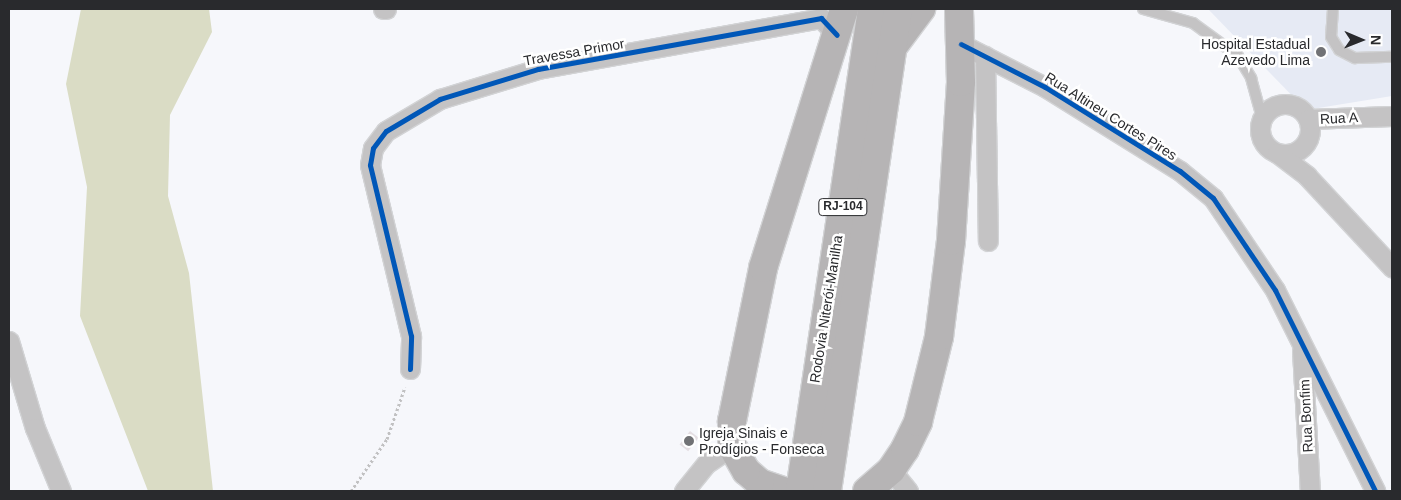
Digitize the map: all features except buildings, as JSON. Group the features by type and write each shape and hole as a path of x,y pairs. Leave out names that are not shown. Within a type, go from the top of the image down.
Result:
{"highway":[{"name":"Rodovia Niterói-Manilha","path":"800,491 811,405 872,9"},
{"name":"Rodovia Niterói-Manilha","path":"827,491 898,9"},
{"path":"891,49 921,9"},
{"path":"867,491 891,470 918,422 939,337 973,50 959,9"},
{"path":"783,491 760,483 746,471 732,446 732,422 763,268 831,18"}],"street":[{"name":"Travessa Primor","path":"410,370 411,336 370,165 373,148 386,131 440,99 496,79 831,18"},
{"path":"973,50 988,241"},
{"name":"Rua Altineu Cortes Pires","path":"973,50 1045,87 1156,155 1213,198 1275,290 1375,491"},
{"name":"Rua A","path":"1262,118 1269,109 1291,104 1308,119 1392,116"},
{"path":"1262,118 1262,139 1307,176 1392,267"},
{"path":"1277,153 1291,154 1303,146 1310,134 1308,119"},
{"path":"9,341 35,428 61,491"},
{"name":"Rua Bonfim","path":"1302,341 1310,491"},
{"path":"684,491 707,463 732,446"},
{"path":"891,470 908,491"}],"lane":[{"path":"1143,9 1193,23 1238,56 1251,78 1262,118"},
{"path":"1333,9 1331,37 1339,50 1355,58 1392,57"}],"path":[{"path":"351,491 387,439 410,370"}],"shaded area":[{"name":"Hospital Estadual Azevedo Lima","path":"1208,9 1392,9 1392,96 1306,110"}],"green space":[{"path":"81,9 209,9 212,32 170,115 168,196 189,273 213,491 148,491 80,316 87,187 66,84"}],"cycle path":[{"path":"410,369 411,336 370,165 373,148 386,131 440,99 538,69 821,18 837,35"},
{"path":"961,44 1045,87 1180,171 1213,198 1275,290 1375,491"}],"place":[{"name":"Hospital Estadual Azevedo Lima","path":"1321,52"},
{"name":"Igreja Sinais e Prodígios - Fonseca","path":"689,441"}]}
